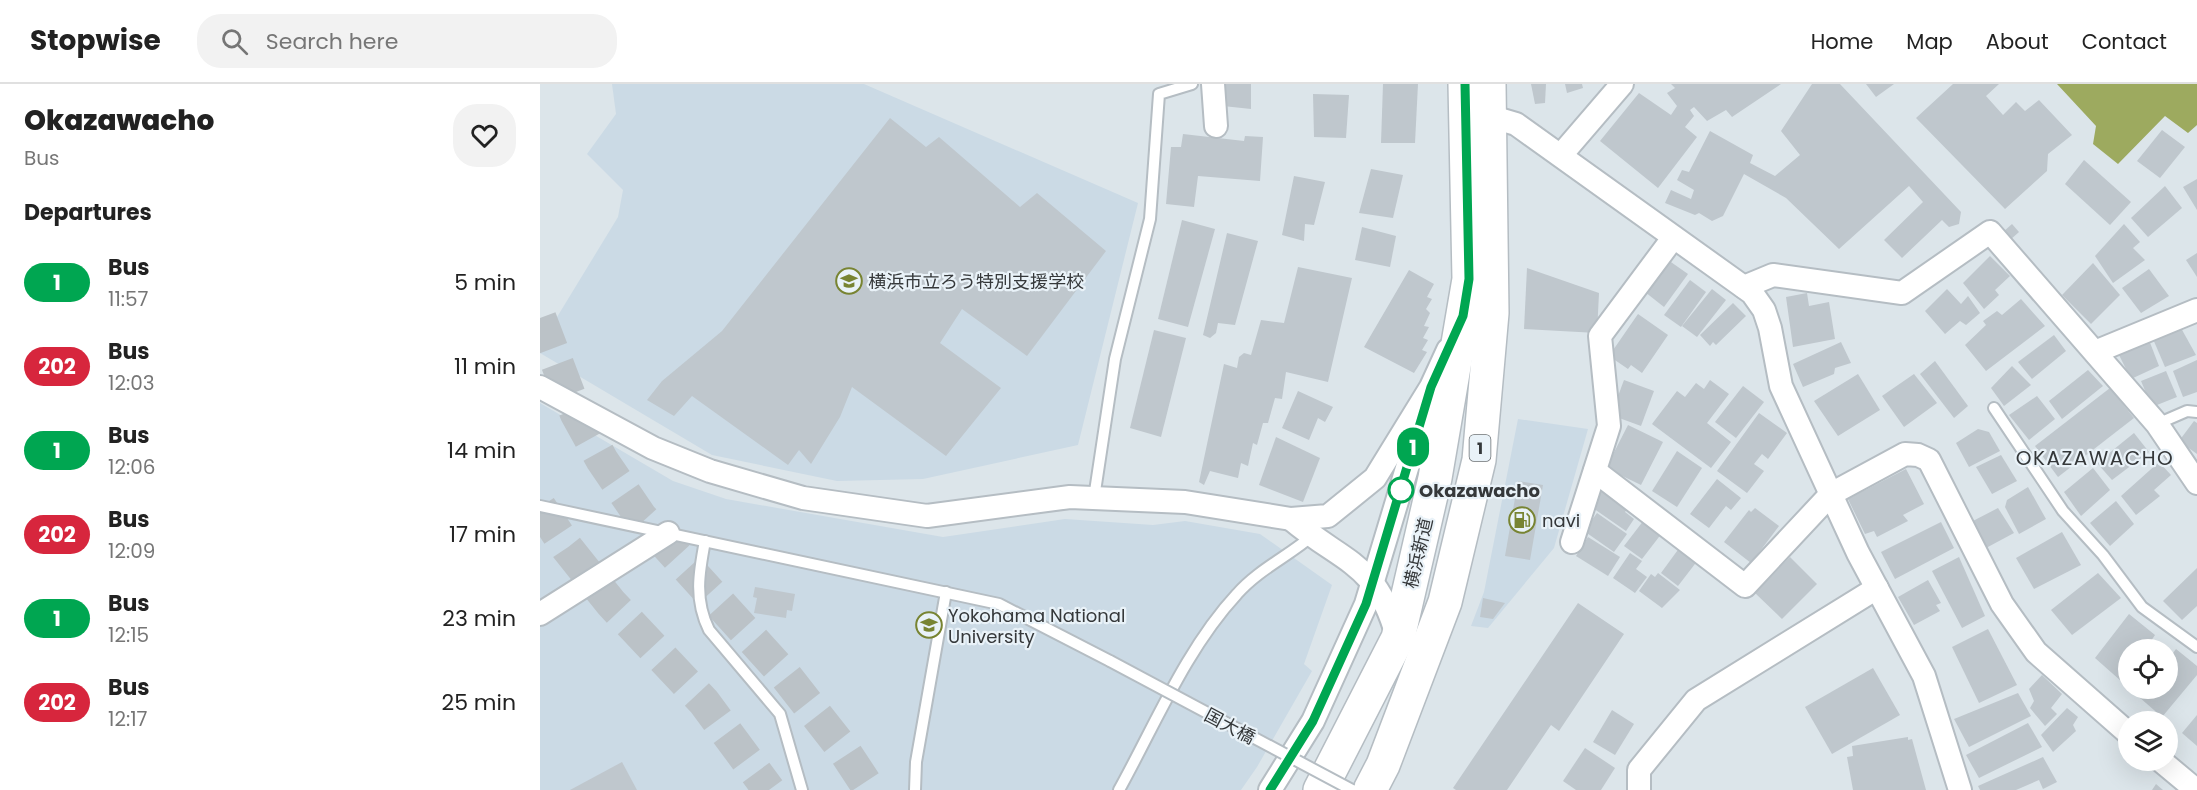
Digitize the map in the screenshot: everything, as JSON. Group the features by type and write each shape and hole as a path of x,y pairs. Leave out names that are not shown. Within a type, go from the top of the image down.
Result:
{"highway":[{"name":"横浜新道","path":"1320,790 1398,638 1435,478 1469,279 1465,84"},
{"name":"横浜新道","path":"1379,782 1445,602 1479,460 1492,313 1489,84"}],"street":[{"path":"1213,84 1216,126"},
{"path":"1561,155 1622,84"},
{"path":"1489,116 1516,124 1561,155 1752,293 1764,310 1781,386 1877,588 1924,676 1960,790"},
{"path":"1744,287 1773,275 1902,293 1990,232 2157,424 2197,483"},
{"path":"1572,542 1609,426 1600,336 1673,238"},
{"path":"2095,352 2197,310"},
{"path":"540,387 653,448 710,471 803,498 927,516 1070,497 1185,502 1291,519 1328,516 1375,478 1431,387 1463,316"},
{"path":"1270,790 1313,721 1366,604 1431,387"},
{"path":"1595,471 1745,586 1831,494 1905,454 1918,455 1929,460 2002,604 2036,652 2118,724"},
{"path":"1291,519 1311,537 1348,558 1374,582 1387,606 1398,638"},
{"path":"540,614 668,533"},
{"path":"1639,790 1639,770 1696,700 1877,588"},
{"path":"2173,771 2196,790"}],"lane":[{"path":"1094,498 1115,359 1150,219 1159,94 1192,84"},
{"path":"1994,408 2063,511 2103,555 2142,607 2197,647"},
{"path":"2157,424 2187,411 2197,412"},
{"name":"国大橋","path":"540,506 999,604 1352,790"},
{"path":"1119,790 1196,650 1236,594 1258,574 1311,537 1328,516"},
{"path":"705,540 698,580 701,614 709,630 780,714 802,790"},
{"path":"915,790 916,762 946,592"}],"shaded area":[{"name":"横浜市立ろう特別支援学校","path":"612,84 864,84 1138,203 1078,445 923,479 837,481 712,455 540,353 540,345 618,217 623,190 587,154 616,114"},
{"name":"Yokohama National University","path":"540,403 673,481 726,499 943,537 1065,519 1153,525 1185,521 1260,534 1332,585 1304,664 1312,671 1257,767 1241,790 540,790"},
{"path":"1518,419 1588,429 1554,548 1488,628 1471,626 1484,592"}],"green space":[{"path":"2057,84 2197,84 2197,125 2188,133 2165,116 2118,164 2093,144 2096,126"}],"building":[{"path":"1224,84 1251,84 1251,109 1223,106"},
{"path":"1383,84 1418,84 1415,143 1381,143"},
{"path":"1531,84 1546,84 1545,103 1535,104"},
{"path":"1565,84 1582,84 1583,88 1567,93"},
{"path":"1671,84 1781,84 1732,117 1726,110 1707,121 1694,107 1690,110 1694,116 1685,127 1697,137 1658,188 1600,141 1639,93 1671,115 1677,106 1667,93 1675,88"},
{"path":"1812,84 1840,84 1961,212 1959,224 1949,227 1942,220 1902,258 1884,240 1923,202 1909,186 1839,249 1786,198 1744,174 1723,216 1712,221 1699,213 1695,215 1665,203 1671,190 1691,199 1694,190 1677,180 1682,170 1689,172 1710,131 1753,155 1750,163 1775,176 1800,155 1781,131"},
{"path":"1866,84 1894,84 1876,97"},
{"path":"1953,84 1999,84 1986,96 2003,115 2016,102 2025,111 2039,100 2072,135 2048,154 2047,171 2005,209 1916,118"},
{"path":"1313,94 1349,95 1346,138 1314,137"},
{"path":"890,118 926,147 939,137 1020,207 1037,193 1106,251 1027,356 962,309 940,343 1001,388 946,456 852,387 840,417 811,464 799,450 788,465 692,396 674,416 647,400 662,381 722,331"},
{"path":"2162,130 2185,147 2160,178 2137,161"},
{"path":"1183,134 1244,141 1245,136 1263,137 1260,181 1198,176 1194,207 1166,204 1171,147 1181,147"},
{"path":"2084,160 2131,202 2110,225 2065,184"},
{"path":"1371,169 1403,175 1393,218 1359,213"},
{"path":"1294,176 1325,182 1314,225 1305,224 1304,241 1282,235"},
{"path":"2197,179 2197,210 2183,187"},
{"path":"2165,186 2182,208 2148,237 2131,218"},
{"path":"1182,220 1215,229 1188,327 1158,319"},
{"path":"2012,224 2019,232 2010,240 2003,232"},
{"path":"2124,224 2140,242 2133,248 2145,260 2113,283 2095,256"},
{"path":"1362,227 1396,236 1390,267 1355,260"},
{"path":"1227,233 1258,241 1235,325 1218,323 1216,333 1210,338 1203,335"},
{"path":"2197,253 2197,277 2186,260"},
{"path":"1990,256 2010,276 1995,290 1999,295 1984,309 1963,283"},
{"path":"1668,260 1688,274 1664,307 1645,292"},
{"path":"2093,263 2120,295 2091,324 2062,295"},
{"path":"1298,267 1352,278 1328,382 1286,372 1282,399 1275,398 1268,423 1263,423 1257,445 1253,443 1248,466 1241,463 1238,478 1210,471 1204,485 1199,482 1224,364 1237,368 1239,357 1244,353 1251,355 1261,320 1284,323"},
{"path":"1527,268 1599,293 1597,333 1524,329"},
{"path":"2149,269 2169,296 2141,313 2122,288"},
{"path":"1409,270 1434,284 1427,297 1432,299 1426,309 1430,313 1424,326 1429,327 1423,338 1428,340 1422,350 1427,352 1414,373 1364,347"},
{"path":"1690,280 1706,292 1681,327 1664,315"},
{"path":"1712,289 1726,300 1697,337 1682,326"},
{"path":"1947,289 1961,304 1968,296 1980,313 1966,325 1960,321 1945,334 1925,311"},
{"path":"1807,293 1809,306 1829,302 1835,339 1793,347 1786,297"},
{"path":"2021,299 2045,326 1986,371 1965,345 1986,325 1983,321 1997,311 2002,315"},
{"path":"1733,303 1746,316 1716,345 1713,342 1710,346 1700,335"},
{"path":"1638,314 1668,335 1642,373 1631,365 1628,369 1609,356"},
{"path":"2181,328 2196,355 2165,367 2153,339"},
{"path":"1154,330 1186,338 1161,437 1130,428"},
{"path":"2054,335 2066,351 2032,379 2018,362"},
{"path":"2149,340 2159,366 2131,379 2117,351"},
{"path":"1841,342 1851,363 1835,368 1834,374 1803,387 1793,364"},
{"path":"2197,360 2197,392 2183,397 2173,371"},
{"path":"1935,361 1968,406 1954,418 1920,374"},
{"path":"2012,366 2031,385 2004,406 1991,388"},
{"path":"2088,370 2103,386 2062,419 2049,401"},
{"path":"2166,371 2177,397 2152,407 2141,381"},
{"path":"1858,374 1880,410 1838,436 1814,401"},
{"path":"1914,374 1937,403 1904,427 1882,396"},
{"path":"1624,380 1654,391 1641,426 1611,415"},
{"path":"1710,380 1729,394 1707,423 1731,442 1711,468 1652,424 1677,391 1685,397 1696,383 1704,389"},
{"path":"1743,386 1764,402 1736,438 1715,422"},
{"path":"2110,388 2134,418 2058,477 2035,446"},
{"path":"1298,391 1333,407 1325,422 1318,418 1309,440 1282,428"},
{"path":"2037,396 2055,419 2029,440 2009,415"},
{"path":"1759,413 1787,433 1768,459 1762,454 1754,464 1764,471 1747,493 1717,471"},
{"path":"2194,421 2197,423 2197,454 2179,441"},
{"path":"1628,425 1663,442 1641,485 1606,468"},
{"path":"1978,429 1989,432 2000,451 1969,467 1956,443"},
{"path":"2134,433 2149,452 2112,480 2097,463"},
{"path":"1276,437 1320,458 1303,502 1259,485"},
{"path":"1677,451 1702,468 1677,507 1652,491"},
{"path":"2001,455 2017,481 1992,494 1976,467"},
{"path":"2159,462 2171,475 2154,490 2160,496 2136,515 2121,496"},
{"path":"2093,468 2110,490 2081,516 2064,492"},
{"path":"1906,469 1924,504 1903,515 1908,521 1877,537 1874,531 1865,534 1848,499"},
{"path":"1717,479 1741,498 1731,510 1726,506 1709,528 1690,514"},
{"path":"1518,481 1543,485 1530,560 1505,556"},
{"path":"2028,487 2046,519 2019,534 2005,507 2007,500"},
{"path":"1601,490 1627,509 1625,512 1634,519 1626,531 1590,506"},
{"path":"2116,501 2134,524 2110,546 2090,523"},
{"path":"1755,508 1779,526 1751,563 1724,542 1749,510 1751,512"},
{"path":"1998,508 2014,533 1986,548 1971,522"},
{"path":"1597,513 1627,534 1614,552 1584,531"},
{"path":"1644,520 1662,533 1642,559 1624,546"},
{"path":"1941,522 1954,548 1895,579 1881,552"},
{"path":"2062,532 2081,565 2034,589 2016,558"},
{"path":"1588,537 1620,557 1608,576 1576,556"},
{"path":"1680,547 1698,560 1678,586 1661,573"},
{"path":"1630,553 1642,561 1636,569 1647,577 1635,593 1613,578"},
{"path":"1790,557 1817,584 1782,619 1755,593"},
{"path":"1959,557 1985,616 1962,628 1932,571"},
{"path":"2197,568 2197,606 2182,620 2163,601"},
{"path":"1658,573 1680,590 1662,608 1639,591 1651,574 1655,577"},
{"path":"2098,573 2121,598 2072,635 2051,610"},
{"path":"1928,580 1941,603 1936,605 1940,611 1914,625 1898,597"},
{"path":"755,587 795,594 792,611 787,610 786,618 754,613 757,598 753,597"},
{"path":"1483,598 1505,603 1493,619 1480,617"},
{"path":"1578,603 1624,634 1559,731 1551,725 1507,790 1456,790 1453,788"},
{"path":"2129,614 2155,635 2152,639 2118,639 2118,678 2095,658"},
{"path":"1988,629 2017,685 1979,703 1952,647"},
{"path":"2178,651 2197,666 2197,675 2178,698"},
{"path":"1873,668 1900,715 1832,754 1805,707"},
{"path":"2042,675 2062,694 2051,708 2057,714 2045,726 2030,708 2034,701 2029,689"},
{"path":"2018,693 2031,716 1969,747 1954,719"},
{"path":"2141,699 2177,699 2167,711 2155,711"},
{"path":"2067,708 2078,717 2073,725 2076,731 2053,752 2041,735"},
{"path":"1612,710 1634,724 1615,755 1593,742"},
{"path":"2197,715 2197,746 2182,733"},
{"path":"2028,723 2042,747 1979,778 1966,755"},
{"path":"1908,737 1908,740 1912,739 1926,790 1853,790 1847,757 1853,756 1852,746"},
{"path":"1585,748 1615,768 1601,790 1576,790 1563,781"},
{"path":"2043,757 2057,782 2043,789 2039,780 2016,790 1980,790 1978,786"},
{"path":"622,762 637,790 570,790"},
{"path":"2156,784 2163,790 2152,790"}],"tunnel":[{"path":"540,318 576,413 602,460 641,517 785,675 843,749 870,790"},
{"path":"540,507 567,548 611,603 704,702 769,790"}],"bus line":[{"name":"1","path":"1270,790 1313,721 1366,604 1431,387 1463,316 1469,279 1465,84"}],"place":[{"name":"横浜市立ろう特別支援学校","path":"849,281"},
{"name":"Okazawacho","path":"1401,490"},
{"name":"navi","path":"1522,520"},
{"name":"Yokohama National University","path":"929,625"}],"district":[{"name":"OKAZAWACHO","path":"2095,458"}]}
